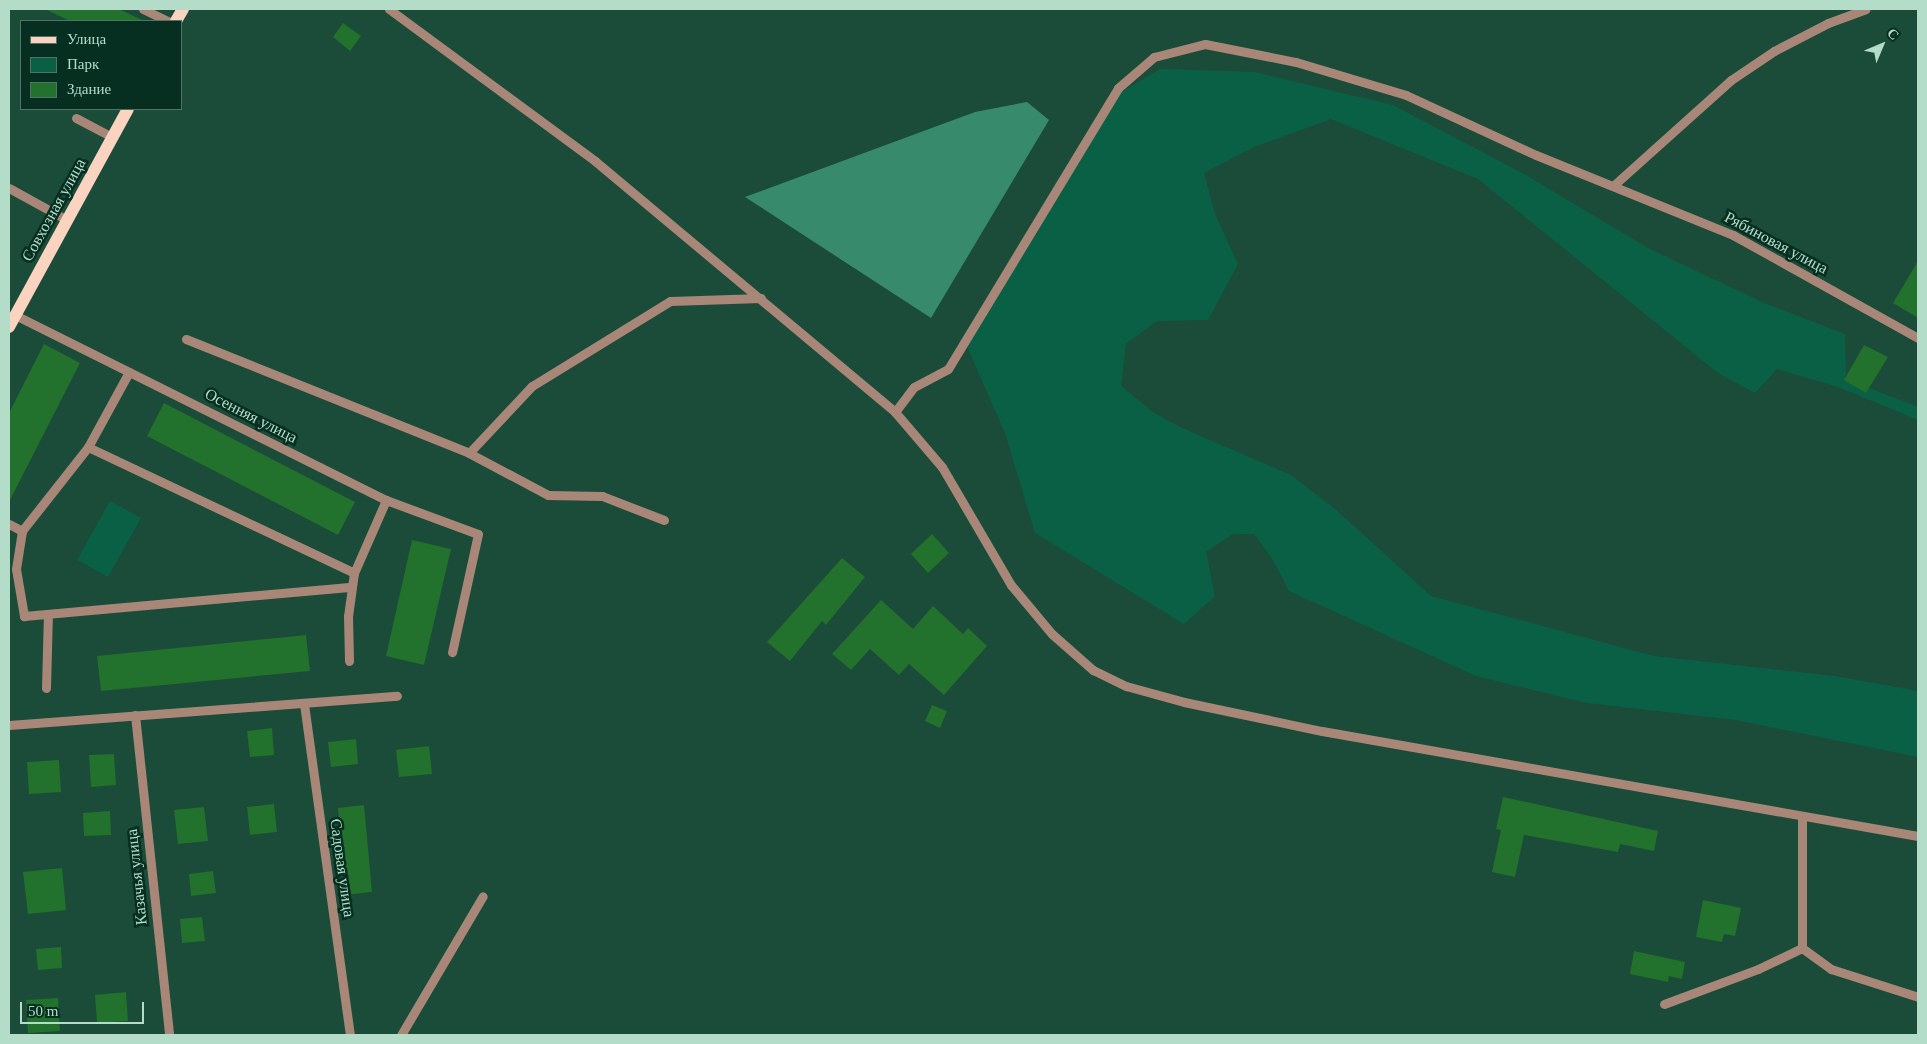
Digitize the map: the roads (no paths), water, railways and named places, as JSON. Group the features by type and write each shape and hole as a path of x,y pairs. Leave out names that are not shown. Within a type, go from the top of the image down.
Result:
{"main road":[{"path":"177,20 183,9"},
{"name":"Совхозная улица","path":"9,327 127,110"}],"street":[{"path":"143,9 166,20"},
{"path":"390,9 595,161 895,412 942,467 1011,585 1046,627 1093,670 1126,686 1184,702 1322,731 1918,836"},
{"path":"1614,186 1731,80 1774,51 1828,23 1866,9"},
{"name":"Рябиновая улица","path":"895,412 914,387 948,369 1118,88 1154,57 1205,44 1296,62 1406,94 1536,155 1733,235 1918,338"},
{"path":"76,118 112,138"},
{"path":"9,188 67,220"},
{"path":"469,454 532,386 670,301 761,298"},
{"name":"Осенняя улица","path":"15,315 386,500 478,534 452,652"},
{"path":"186,339 469,454 548,495 602,496 664,520"},
{"path":"129,372 88,447 22,531 16,569 24,616 352,587"},
{"path":"88,447 354,573"},
{"path":"349,661 348,616 354,573 386,500"},
{"path":"9,524 22,531"},
{"path":"46,688 48,614"},
{"path":"9,725 397,696"},
{"name":"Садовая улица","path":"304,704 350,1035"},
{"name":"Казачья улица","path":"135,715 169,1035"},
{"path":"1802,816 1802,948"},
{"path":"401,1035 483,896"},
{"path":"1802,948 1831,969 1918,997"},
{"path":"1664,1004 1758,969 1802,948"}]}
